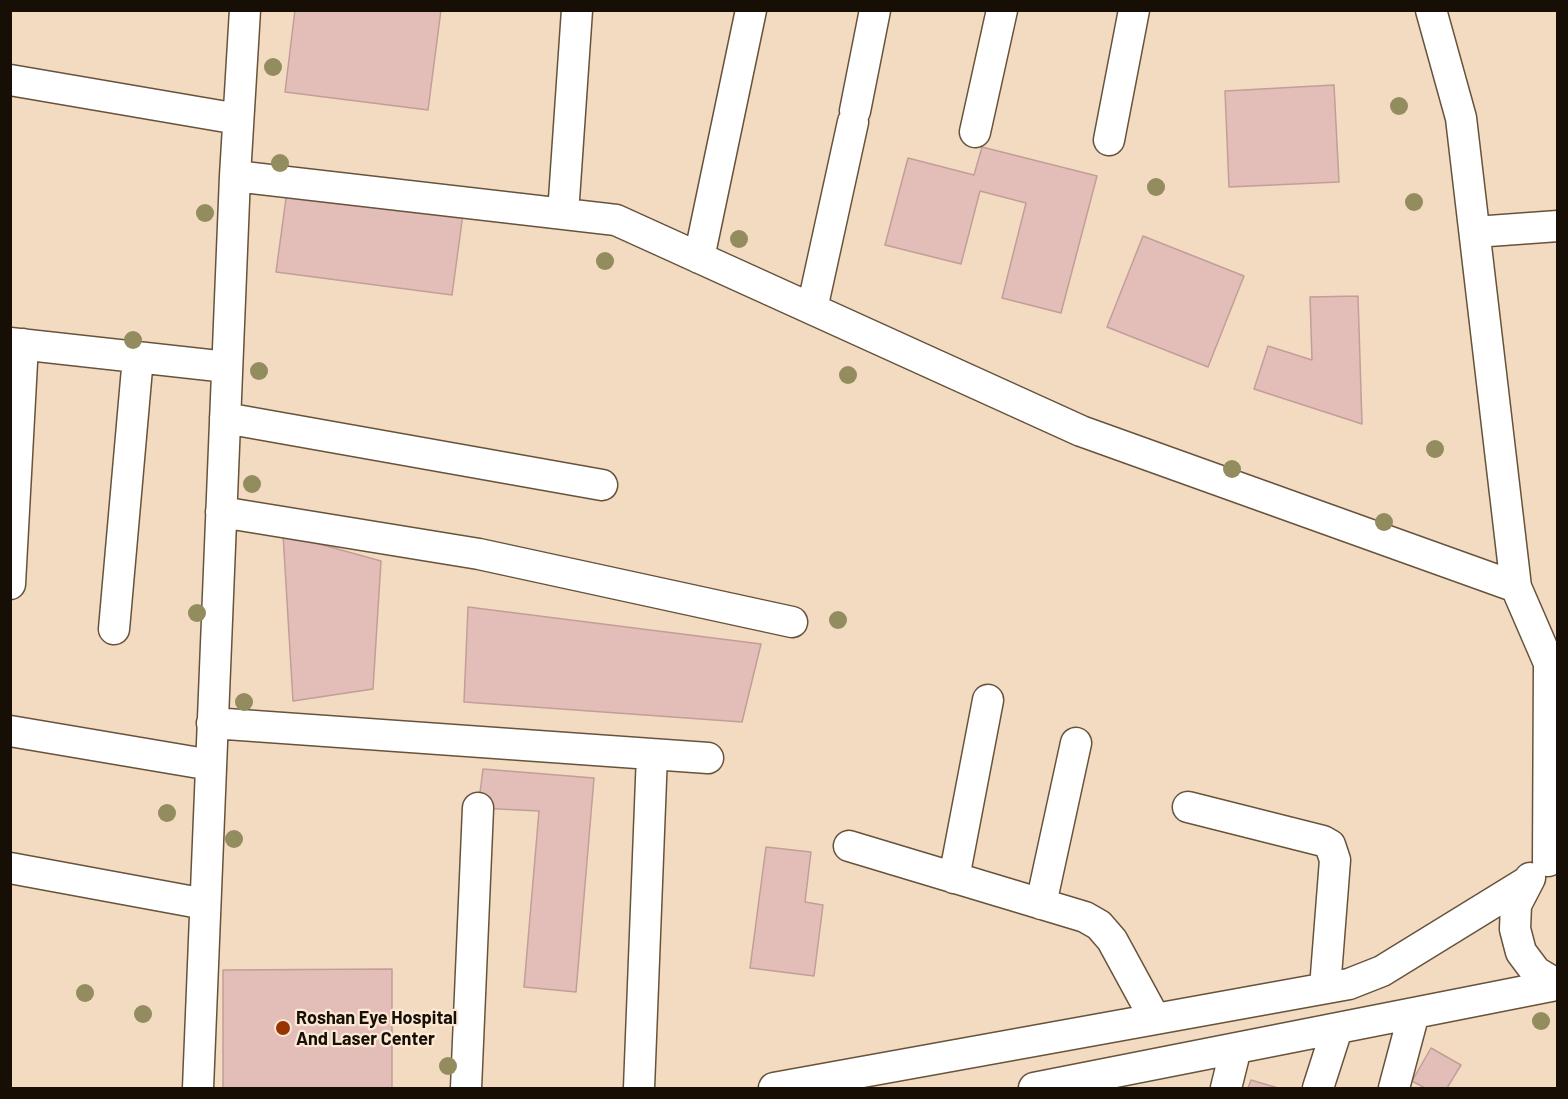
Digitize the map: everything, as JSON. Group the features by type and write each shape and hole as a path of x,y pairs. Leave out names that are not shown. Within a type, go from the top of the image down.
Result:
{"street":[{"path":"198,1089 220,512 235,176 246,10"},
{"path":"563,214 577,10"},
{"path":"699,258 751,10"},
{"path":"812,309 875,10"},
{"path":"975,132 1002,10"},
{"path":"1109,140 1134,10"},
{"path":"774,1089 1349,984 1382,971 1525,883 1553,858 1553,673 1516,587 1461,118 1431,10"},
{"path":"10,80 238,119"},
{"path":"235,176 616,220 1081,431 1516,587"},
{"path":"1474,232 1557,226"},
{"path":"10,584 17,344 227,367"},
{"path":"114,629 138,357"},
{"path":"225,418 602,485"},
{"path":"220,512 479,554 792,622"},
{"path":"954,878 988,700"},
{"path":"212,723 708,758"},
{"path":"10,731 211,765"},
{"path":"1041,904 1076,743"},
{"path":"639,1089 652,754"},
{"path":"1188,807 1323,841 1330,845 1335,860 1325,988"},
{"path":"466,1089 478,808"},
{"path":"849,846 1085,917 1099,925 1112,940 1155,1019"},
{"path":"10,868 205,904"},
{"path":"1525,883 1516,905 1515,929 1521,952 1536,972 1557,985"},
{"path":"1034,1089 1101,1082 1236,1048 1557,985"},
{"path":"1394,1089 1414,1013"},
{"path":"1318,1089 1337,1029"},
{"path":"1226,1089 1236,1048"}],"building":[{"path":"295,10 441,10 428,110 285,92"},
{"path":"1334,85 1339,182 1229,187 1225,91"},
{"path":"982,147 1097,176 1061,313 1002,298 1026,203 980,191 961,264 885,245 908,158 974,175"},
{"path":"287,191 463,214 452,295 276,272"},
{"path":"1143,236 1244,276 1208,367 1107,327"},
{"path":"1358,296 1362,424 1254,389 1268,346 1312,360 1310,297"},
{"path":"283,534 381,561 373,689 293,701"},
{"path":"468,607 761,644 742,722 464,702"},
{"path":"483,769 594,778 576,992 524,987 539,811 478,808"},
{"path":"766,847 811,852 805,902 823,905 814,976 750,968"},
{"path":"392,969 392,1088 223,1088 223,970"},
{"path":"1431,1048 1461,1065 1447,1088 1425,1088 1412,1081"},
{"path":"1251,1080 1278,1088 1248,1088"}],"place":[{"name":"Roshan Eye Hospital And Laser Center","path":"283,1028"}]}
